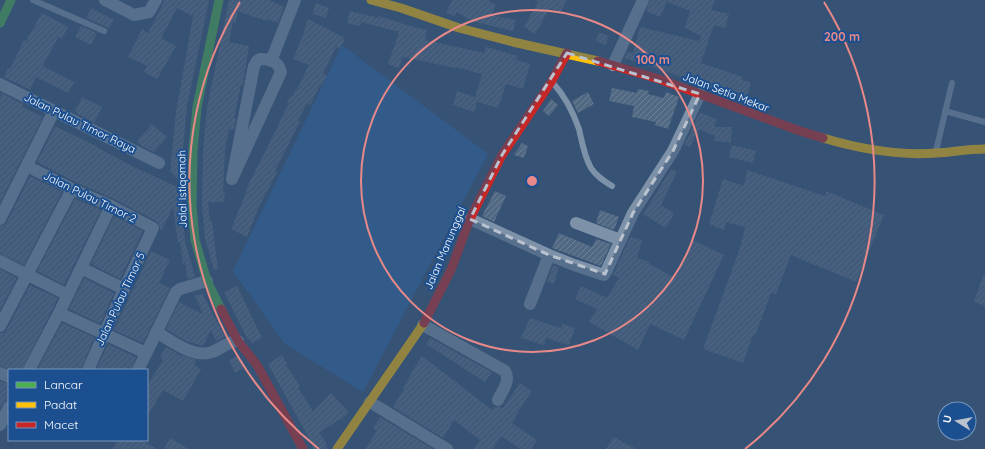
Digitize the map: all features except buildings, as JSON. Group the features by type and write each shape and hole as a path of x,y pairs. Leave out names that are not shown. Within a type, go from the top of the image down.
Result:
{"street":[{"path":"0,22 11,0"},
{"path":"105,0 134,15 149,12 156,0"},
{"name":"Jalal Istiqomah","path":"219,0 197,107 193,150 192,206 195,240 207,281 238,341 257,365 265,378 303,449"},
{"path":"271,61 295,0"},
{"name":"Jalan Setia Mekar","path":"370,0 400,8 460,28 613,65 659,79 797,130 850,146 892,153 985,149"},
{"path":"613,65 643,0"},
{"name":"Jalan Manunggal","path":"337,449 423,325 451,270 470,219 502,155 551,82 567,53"},
{"path":"260,59 271,61 279,65 281,72 232,179 254,66 256,61 260,59"},
{"name":"Jalan Pulau Timor Raya","path":"0,84 159,163"},
{"path":"470,219 549,255 604,275 633,213 673,151 700,94"},
{"path":"0,219 54,111"},
{"name":"Jalan Pulau Timor 2","path":"27,166 153,228"},
{"path":"0,326 72,189"},
{"path":"30,369 68,295 111,206"},
{"path":"576,223 621,240"},
{"name":"Jalan Pulau Timor 5","path":"88,369 153,228"},
{"path":"530,304 549,255"},
{"path":"0,261 68,295"},
{"path":"81,268 124,289"},
{"path":"138,369 176,292 180,289 207,281"},
{"path":"59,312 146,353"},
{"path":"423,325 505,371 508,375 507,381 498,400"},
{"path":"156,332 184,348 197,353 205,354 213,352 228,343 238,341"},
{"path":"370,402 448,449"},
{"path":"0,425 8,409"}],"lane":[{"path":"33,0 104,31"},
{"path":"551,82 559,90 572,110 584,151 591,168 599,177 612,186"},
{"path":"936,152 952,83"},
{"path":"945,111 985,122"}],"highlighted area":[{"path":"567,53 700,94 673,151 633,213 605,274 549,255 470,219 502,155"}],"shaded area":[{"path":"342,45 488,154 363,392 285,344 233,271"}],"traffic: fast":[{"path":"0,23 11,0"},
{"path":"219,0 197,107 193,150 192,206 195,240 207,281 221,309"}],"traffic: slow":[{"path":"371,0 401,8 459,28 598,61"},
{"path":"823,138 879,151 921,154 985,149"},
{"path":"337,449 424,323"}],"traffic: jam":[{"path":"424,323 451,270 470,219 502,155 551,82 567,53"},
{"path":"598,61 659,79 797,130 823,138"},
{"path":"221,309 238,341 257,365 303,449"}]}
